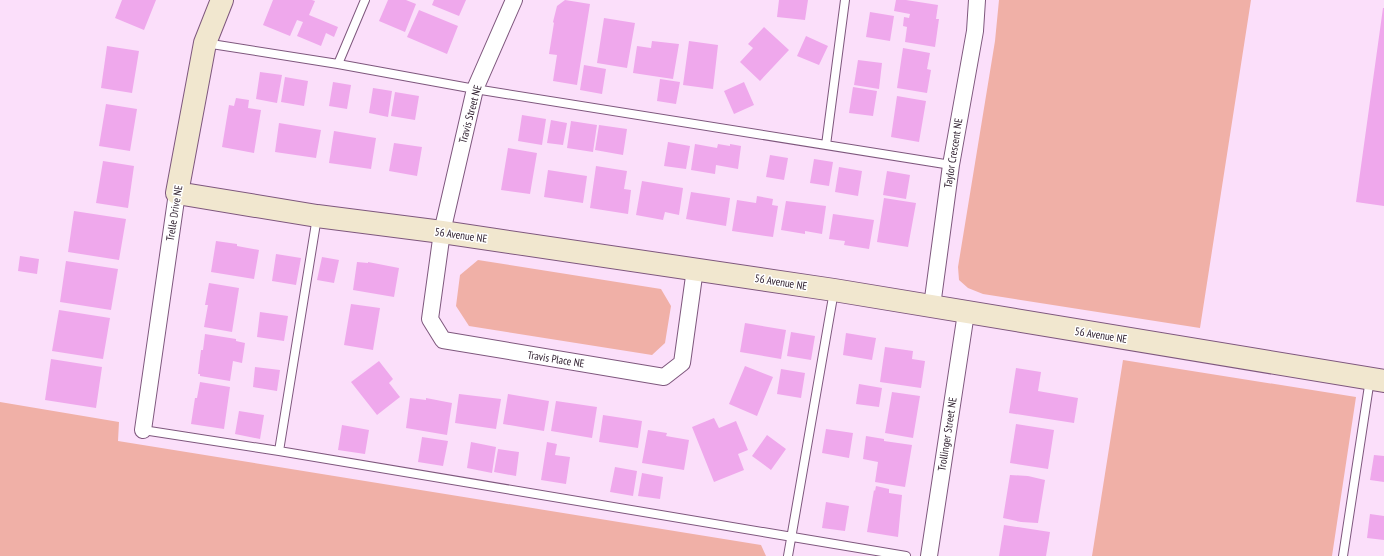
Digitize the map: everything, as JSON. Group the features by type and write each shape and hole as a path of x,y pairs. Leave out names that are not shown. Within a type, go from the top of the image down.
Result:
{"street":[{"name":"Trelle Drive NE","path":"143,430 177,193 205,42 222,0"},
{"name":"Travis Street NE","path":"442,232 475,89 514,0"},
{"name":"Taylor Crescent NE","path":"932,306 950,165 975,31 977,0"},
{"name":"56 Avenue NE","path":"177,193 317,216 442,232 834,290 1377,380"},
{"name":"Travis Place NE","path":"442,232 430,319 443,340 664,377 682,363 695,269"},
{"name":"Trollinger Street NE","path":"929,556 966,313"}],"lane":[{"path":"338,64 365,0"},
{"path":"826,145 845,0"},
{"path":"205,42 475,89 950,165"},
{"path":"279,451 317,216"},
{"path":"788,556 834,290"},
{"path":"1343,556 1377,380"},
{"path":"143,430 279,451 906,556"}],"shaded area":[{"path":"999,0 1251,0 1200,328 983,294 968,288 959,280 958,267 995,41"},
{"path":"478,260 661,289 671,306 665,343 652,355 469,326 456,306 460,275"},
{"path":"1123,360 1356,397 1332,556 1092,556"},
{"path":"0,402 119,422 118,441 761,545 766,556 0,556"}],"building":[{"path":"122,0 156,0 144,30 115,18"},
{"path":"273,0 315,1 309,15 338,27 334,37 326,33 321,46 297,36 303,22 297,20 290,36 263,25"},
{"path":"388,0 406,0 416,4 405,32 379,21"},
{"path":"434,0 466,0 459,16 432,5"},
{"path":"565,0 590,4 577,85 553,81 557,55 549,54 553,22 557,6"},
{"path":"779,0 808,0 805,20 777,17"},
{"path":"896,0 938,5 936,19 939,19 935,47 905,42 907,27 903,26 904,17 909,18 910,14 894,11"},
{"path":"1384,8 1384,206 1356,202"},
{"path":"419,10 458,26 447,54 407,37"},
{"path":"870,12 894,16 890,41 866,37"},
{"path":"604,18 635,23 627,68 597,63"},
{"path":"764,27 789,50 760,81 740,62 753,48 748,44"},
{"path":"806,36 828,46 819,65 797,56"},
{"path":"652,41 679,44 673,79 633,73 637,46 651,48"},
{"path":"689,41 718,45 713,89 683,85"},
{"path":"107,46 139,51 132,93 101,88"},
{"path":"903,48 930,53 927,69 931,70 927,93 897,88"},
{"path":"858,60 882,63 879,89 854,85"},
{"path":"584,65 606,69 602,94 580,90"},
{"path":"260,72 282,75 277,103 256,99"},
{"path":"285,77 308,81 304,106 281,102"},
{"path":"660,79 680,82 676,104 657,101"},
{"path":"333,82 351,85 347,109 329,106"},
{"path":"744,82 754,105 734,114 724,91"},
{"path":"853,87 877,91 873,116 849,113"},
{"path":"373,88 392,91 388,117 369,113"},
{"path":"395,92 419,96 415,120 391,116"},
{"path":"897,96 926,101 919,142 891,137"},
{"path":"236,98 249,100 248,108 261,110 254,153 222,147 229,105 234,106"},
{"path":"106,104 137,109 130,151 99,146"},
{"path":"522,115 546,119 542,145 518,141"},
{"path":"551,120 567,123 563,145 547,143"},
{"path":"571,121 597,125 593,152 567,148"},
{"path":"279,123 321,130 316,158 275,152"},
{"path":"599,125 627,129 623,155 595,150"},
{"path":"334,131 376,138 371,169 329,163"},
{"path":"668,142 690,146 686,169 664,166"},
{"path":"394,143 422,147 417,176 389,171"},
{"path":"695,144 717,148 718,144 741,146 738,169 716,165 715,174 691,170"},
{"path":"508,148 537,153 530,194 501,190"},
{"path":"770,155 788,158 784,180 766,177"},
{"path":"814,159 833,162 829,186 810,183"},
{"path":"103,161 134,166 128,208 96,203"},
{"path":"596,166 627,171 624,189 631,190 628,214 590,208"},
{"path":"839,167 862,171 858,196 835,192"},
{"path":"548,170 587,176 583,203 544,197"},
{"path":"887,171 910,175 906,199 883,195"},
{"path":"642,181 683,188 679,215 665,212 663,220 636,215"},
{"path":"691,192 730,198 726,226 686,219"},
{"path":"757,196 773,199 772,205 778,206 773,237 732,231 737,200 756,203"},
{"path":"884,198 916,203 908,247 877,242"},
{"path":"786,201 826,206 822,234 805,231 805,234 781,230"},
{"path":"74,211 126,219 119,260 68,252"},
{"path":"833,214 874,220 869,249 844,245 845,241 829,239"},
{"path":"216,241 237,244 237,246 259,250 254,279 211,272"},
{"path":"276,254 301,258 296,285 272,281"},
{"path":"20,256 39,259 37,274 18,271"},
{"path":"322,257 339,260 334,283 317,280"},
{"path":"66,261 118,269 111,310 60,302"},
{"path":"357,262 368,262 399,268 394,297 353,290"},
{"path":"209,283 239,288 232,332 204,327 208,305 205,305"},
{"path":"351,304 380,308 373,350 344,345"},
{"path":"59,310 110,318 103,359 52,351"},
{"path":"260,312 288,316 284,341 257,337"},
{"path":"745,323 786,330 781,359 740,352"},
{"path":"791,332 815,336 811,360 787,356"},
{"path":"846,333 876,338 872,360 843,355"},
{"path":"205,334 236,339 236,341 245,343 242,363 233,361 230,381 200,376 200,374 198,374"},
{"path":"885,347 913,351 912,359 925,361 921,388 880,382"},
{"path":"51,359 102,367 96,408 45,400"},
{"path":"379,361 393,379 389,383 400,397 377,415 351,382"},
{"path":"745,366 773,377 757,416 729,404"},
{"path":"255,367 280,370 277,391 253,387"},
{"path":"1016,368 1041,372 1038,391 1078,398 1074,423 1009,413"},
{"path":"781,369 805,373 801,398 777,394"},
{"path":"200,382 230,387 224,429 191,424 195,398 197,398"},
{"path":"859,384 882,388 879,407 856,404"},
{"path":"892,392 920,396 913,438 885,433"},
{"path":"459,394 501,399 496,429 455,423"},
{"path":"508,394 549,401 544,431 503,424"},
{"path":"410,398 426,400 426,398 452,403 447,435 406,428"},
{"path":"556,401 597,407 592,438 551,431"},
{"path":"239,411 264,415 260,439 235,434"},
{"path":"603,415 642,421 638,448 599,442"},
{"path":"714,418 719,428 736,421 748,450 738,454 744,470 714,482 692,427"},
{"path":"1016,424 1054,430 1048,469 1010,463"},
{"path":"342,425 369,430 365,454 338,450"},
{"path":"826,429 853,433 849,458 822,453"},
{"path":"648,430 667,433 666,436 689,440 684,470 642,463"},
{"path":"767,435 786,449 771,470 752,456"},
{"path":"866,436 884,439 884,441 912,445 905,487 875,482 878,462 863,459"},
{"path":"422,437 448,441 443,466 418,462"},
{"path":"471,442 496,447 492,473 467,468"},
{"path":"547,442 557,444 555,455 570,457 566,484 541,480"},
{"path":"498,449 519,452 516,476 494,472"},
{"path":"1374,455 1384,456 1384,482 1370,480"},
{"path":"615,467 637,471 633,496 610,492"},
{"path":"642,473 663,477 660,499 638,496"},
{"path":"1010,475 1028,476 1045,480 1038,523 1021,522 1003,518"},
{"path":"876,486 889,489 889,493 902,495 898,537 867,532"},
{"path":"826,502 849,506 845,531 822,528"},
{"path":"1370,514 1384,516 1384,540 1367,538"},
{"path":"1004,525 1050,532 1046,556 999,556"}]}
